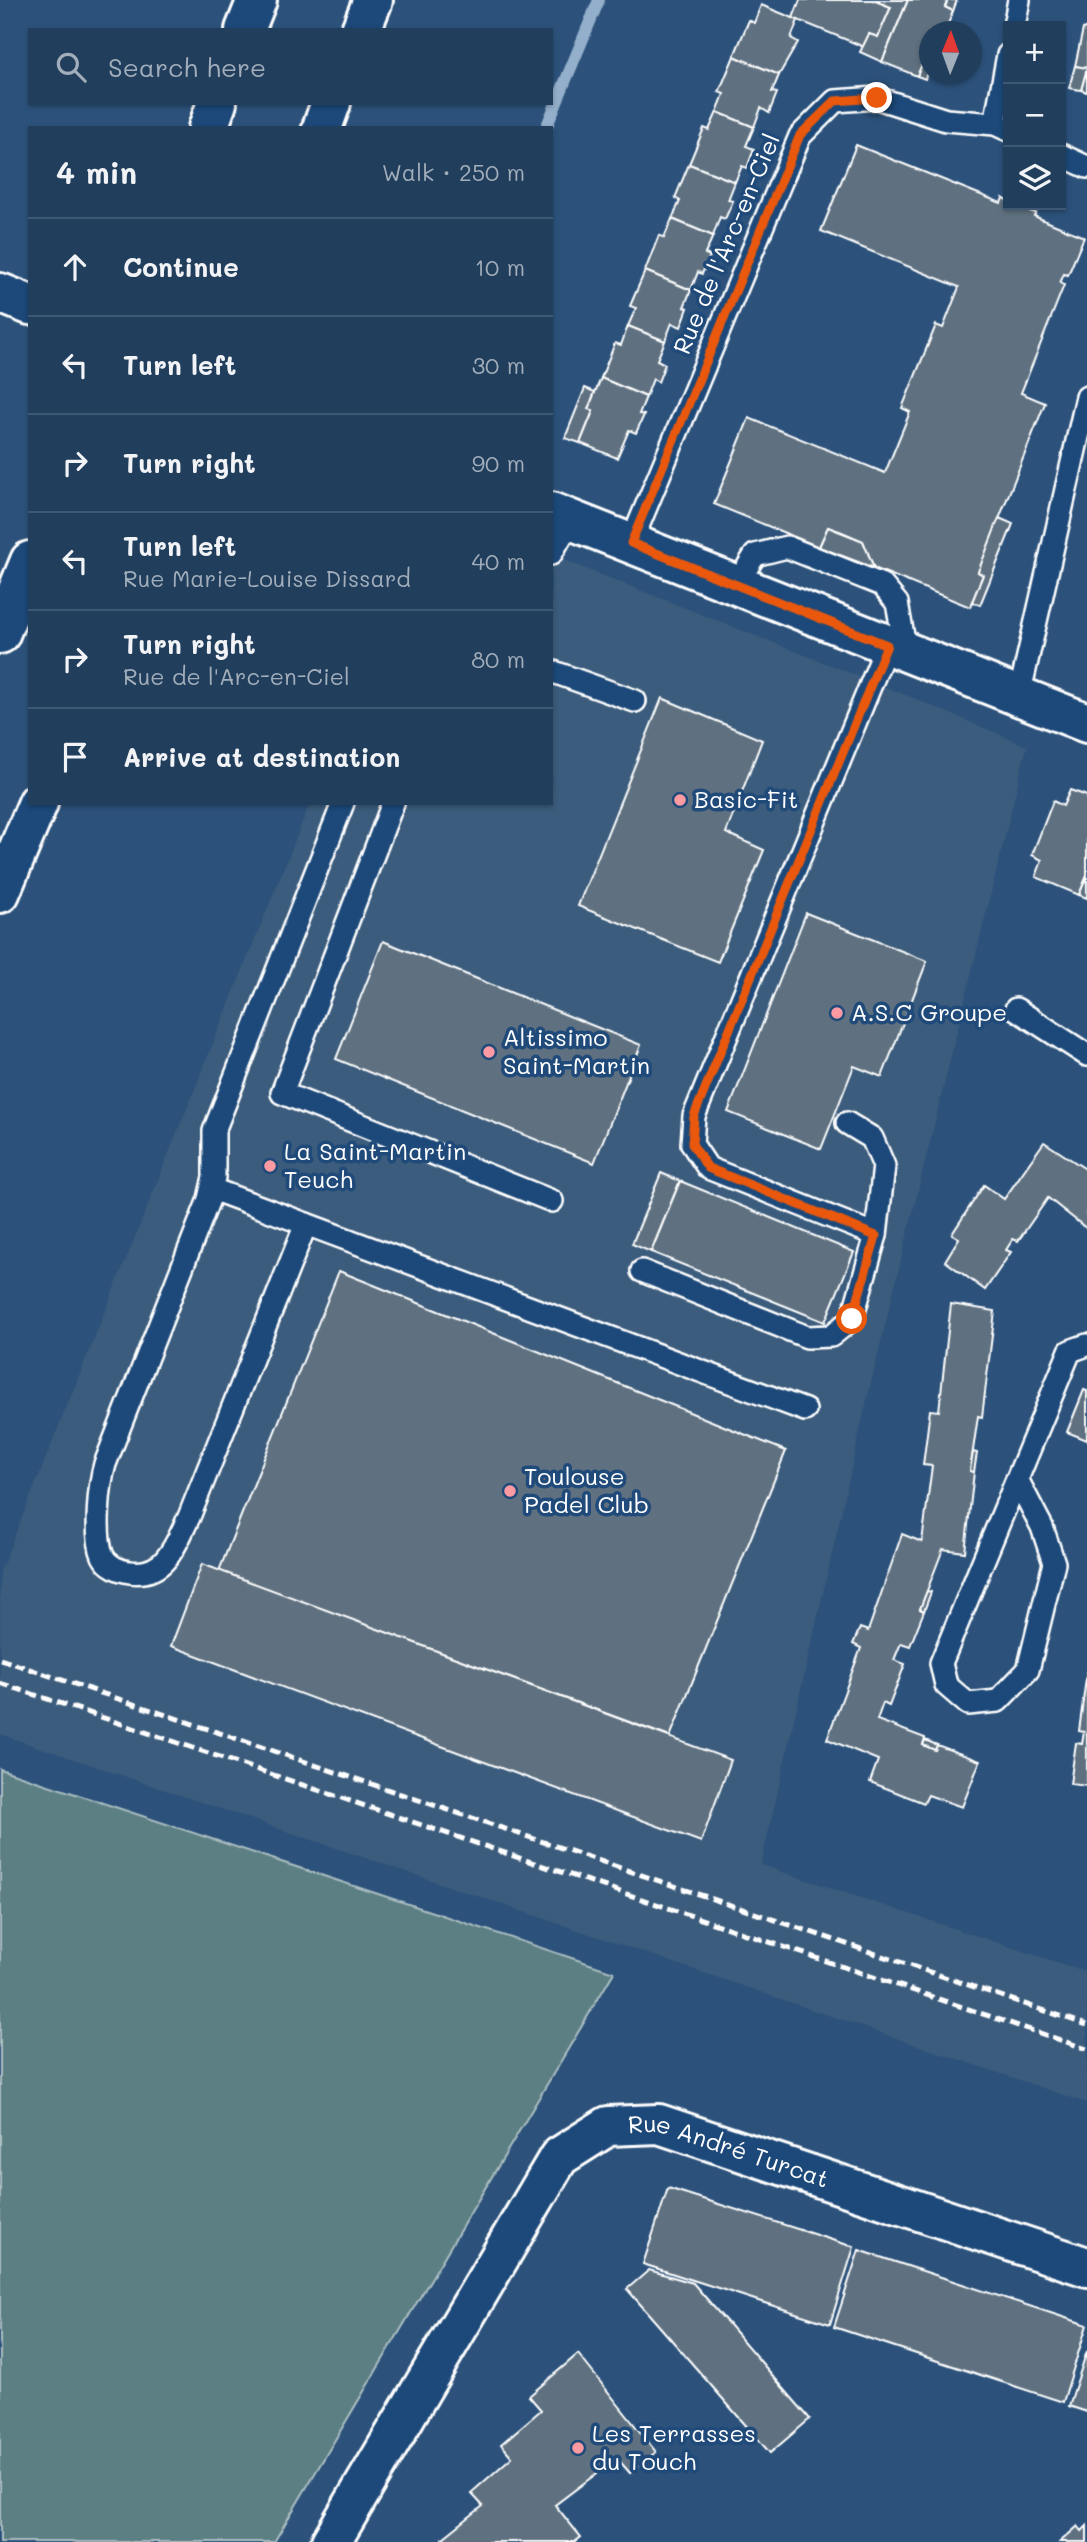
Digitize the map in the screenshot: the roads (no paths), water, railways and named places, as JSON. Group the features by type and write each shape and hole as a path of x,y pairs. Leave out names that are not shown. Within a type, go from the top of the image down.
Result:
{"main road":[{"path":"246,28 257,0"},
{"path":"362,28 373,0"},
{"path":"209,126 216,105"},
{"path":"323,126 330,105"},
{"path":"0,293 28,304"},
{"path":"561,515 1087,723"},
{"path":"0,634 28,566"},
{"path":"0,893 37,805"},
{"name":"Rue André Turcat","path":"331,2542 559,2157 608,2126 659,2124 1087,2267"}],"lane":[{"path":"1015,21 1019,0"},
{"path":"1001,127 1005,84"},
{"name":"Rue de l'Arc-en-Ciel","path":"631,543 800,135 835,101 877,98 946,120 1001,127"},
{"path":"1066,157 1087,167"},
{"path":"1019,696 1087,397"},
{"path":"553,546 561,515"},
{"path":"736,585 755,555 787,547 831,564 882,585 897,603 897,648 694,1116 692,1144 708,1168 876,1236"},
{"path":"553,672 635,701"},
{"path":"306,1224 189,1517 173,1549 166,1559 150,1571 124,1571 110,1564 101,1550 101,1477 212,1189 214,1131 343,805"},
{"path":"392,805 282,1093 552,1201"},
{"path":"1016,1009 1087,1055"},
{"path":"642,1271 807,1337 831,1336 852,1319 876,1236 884,1166 872,1138 847,1123"},
{"path":"212,1189 805,1410"},
{"path":"1017,1479 1042,1527 1054,1563 1028,1670 998,1700 968,1703 946,1685 940,1663 1070,1351 1087,1345"}],"waterway":[{"path":"547,126 599,0"}],"railway":[{"path":"0,1659 1087,2025"},
{"path":"0,1683 1087,2049"}],"place":[{"name":"Basic-Fit","path":"680,800"},
{"name":"A.S.C Groupe","path":"837,1013"},
{"name":"Altissimo Saint-Martin","path":"489,1052"},
{"name":"La Saint-Martin Teuch","path":"270,1166"},
{"name":"Toulouse Padel Club","path":"510,1491"},
{"name":"Les Terrasses du Touch","path":"578,2448"}]}
